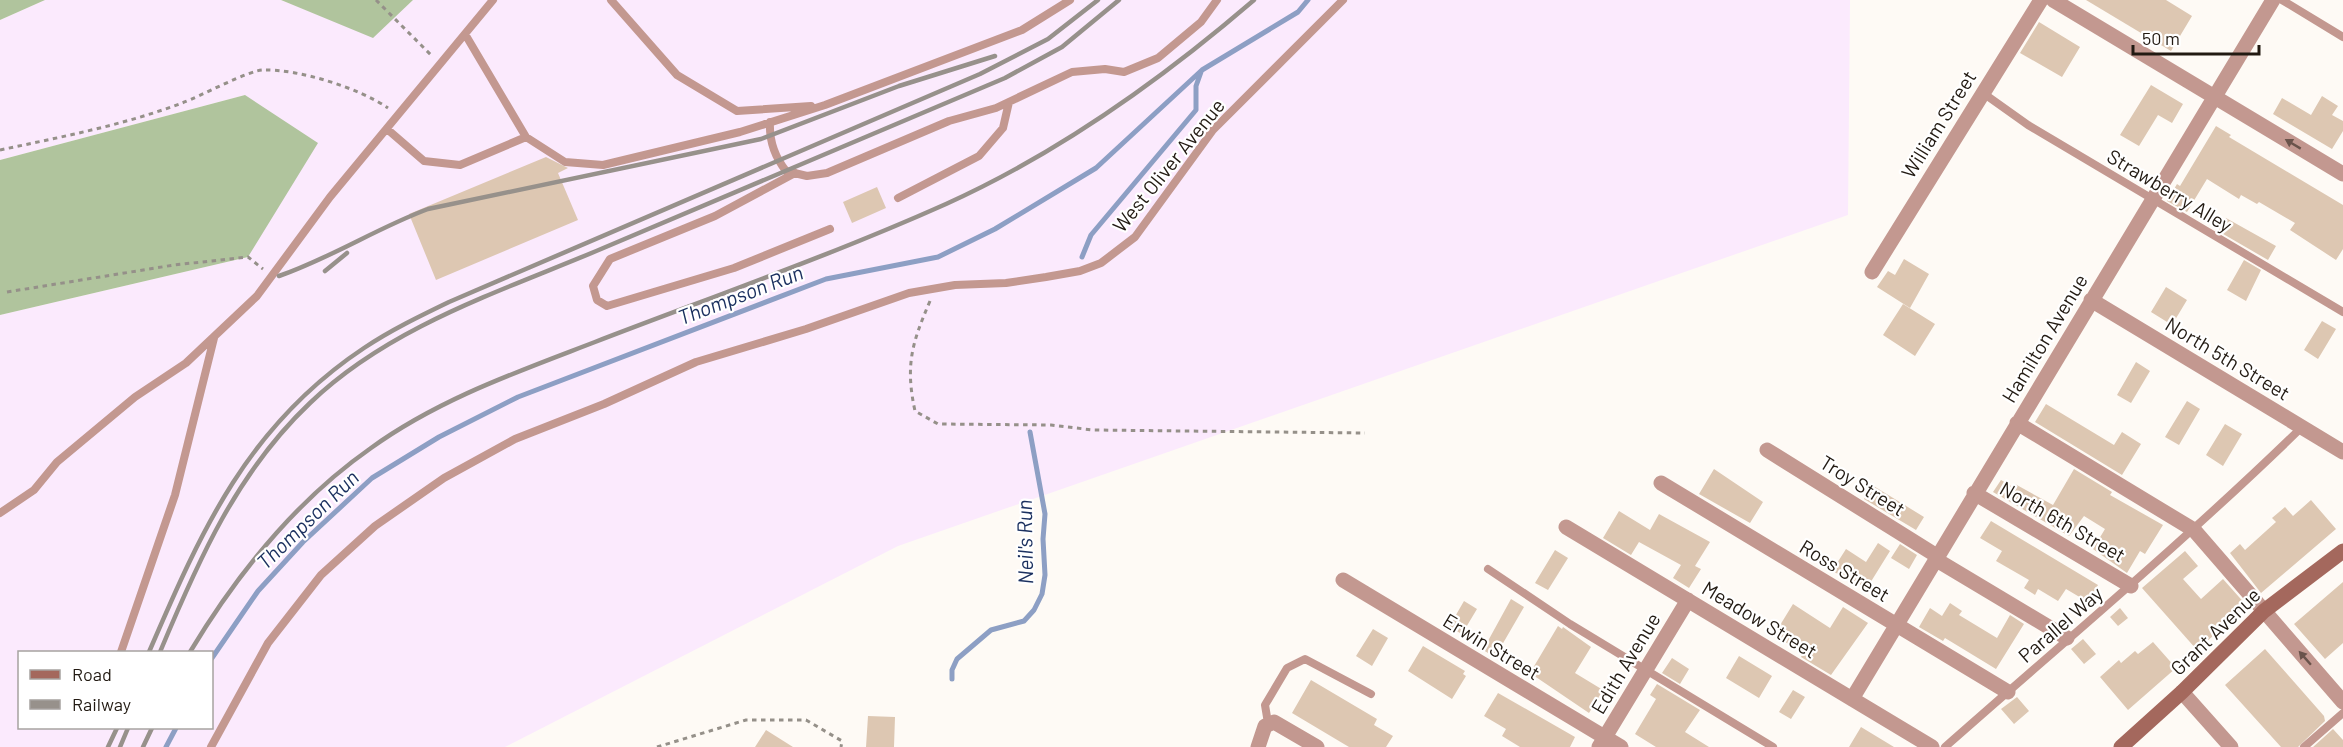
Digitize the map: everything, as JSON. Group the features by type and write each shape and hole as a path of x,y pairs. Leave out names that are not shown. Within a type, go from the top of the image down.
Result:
{"street":[{"name":"William Street","path":"1872,272 2041,0"},
{"path":"2053,0 2343,174"},
{"name":"Hamilton Avenue","path":"1852,699 2273,0"},
{"name":"North 5th Street","path":"2091,300 2343,452"},
{"path":"2017,423 2194,530 2343,702"},
{"name":"Troy Street","path":"1767,450 2067,638"},
{"name":"Ross Street","path":"1661,483 2008,692"},
{"name":"North 6th Street","path":"1974,493 2131,585"},
{"name":"Meadow Street","path":"1566,527 1932,747"},
{"name":"Grant Avenue","path":"2121,747 2182,692 2264,611 2343,551"},
{"name":"Erwin Street","path":"1343,580 1602,742 1621,747"},
{"name":"Edith Avenue","path":"1602,742 1688,600"},
{"path":"2182,692 2230,747"},
{"path":"1258,747 1262,730 1268,723 1279,724 1317,747"}],"lane":[{"path":"0,513 34,490 57,462 135,397 186,363 256,296 330,197 493,0"},
{"path":"611,0 677,75 737,111 825,105"},
{"path":"465,34 526,137 565,162 603,165 740,132 825,105 1022,30 1070,0"},
{"path":"770,122 769,136 778,160 786,171 807,176 827,173 950,121 1009,102 1072,72 1105,69 1124,72 1158,58 1201,22 1217,0"},
{"name":"West Oliver Avenue","path":"211,747 268,643 321,575 375,526 444,477 515,439 604,404 677,369 935,288 1006,284 1080,271 1117,252 1149,220 1213,130 1343,0"},
{"path":"2282,0 2343,37"},
{"name":"Strawberry Alley","path":"1983,93 2028,125 2152,201 2343,312"},
{"path":"898,198 979,156 1002,128 1009,102"},
{"path":"387,129 424,161 460,165 526,137"},
{"path":"795,173 715,216 610,259 593,286 597,300 608,306 734,268 830,229"},
{"path":"121,651 175,495 215,336"},
{"name":"Parallel Way","path":"1946,747 2067,638 2194,530 2301,428"},
{"path":"1488,569 1551,613 1773,747"},
{"path":"1268,723 1265,705 1287,668 1305,659 1371,694"},
{"path":"2304,747 2343,713"}],"path":[{"path":"376,0 440,64"},
{"path":"0,150 104,127 148,114 182,103 261,69 325,79 371,96 398,115"},
{"path":"7,292 248,257 271,276"},
{"path":"935,288 913,340 908,381 915,411 938,424 1051,425 1094,430 1365,433"},
{"path":"657,747 746,720 806,720 842,741 842,747"}],"shaded area":[{"path":"45,0 281,0 373,37 413,0 1850,0 1848,215 898,546 505,747 0,747 0,315 248,257 245,95 0,160 0,20"}],"green space":[{"path":"0,0 45,0 0,20"},
{"path":"281,0 413,0 373,38"},
{"path":"245,95 318,143 248,257 0,315 0,160"}],"building":[{"path":"2086,0 2166,0 2192,16 2171,51"},
{"path":"2039,22 2080,47 2062,77 2020,53"},
{"path":"2151,85 2183,104 2172,123 2158,115 2139,146 2120,135"},
{"path":"2322,96 2338,106 2332,115 2343,121 2343,131 2332,149 2273,114 2282,98 2311,115"},
{"path":"2216,126 2231,135 2229,137 2343,205 2343,249 2336,260 2290,230 2295,223 2259,202 2257,204 2241,195 2239,199 2207,179 2187,212 2167,201 2177,184 2180,186"},
{"path":"546,157 568,168 558,173 578,220 436,280 409,214"},
{"path":"877,187 886,208 852,223 843,202"},
{"path":"2226,218 2276,246 2268,260 2218,231"},
{"path":"1904,259 1929,274 1910,308 1877,287 1888,271 1895,275"},
{"path":"2244,260 2261,270 2246,301 2227,290"},
{"path":"2166,287 2187,300 2172,325 2151,312"},
{"path":"1903,304 1935,324 1915,356 1883,335"},
{"path":"2322,321 2336,329 2318,359 2304,350"},
{"path":"2136,362 2150,371 2131,403 2117,395"},
{"path":"2187,401 2200,409 2179,445 2165,437"},
{"path":"2046,404 2114,445 2122,432 2141,444 2122,475 2035,422"},
{"path":"2225,424 2242,434 2223,466 2206,455"},
{"path":"1714,469 1763,502 1750,523 1699,494"},
{"path":"2074,469 2112,492 2110,495 2163,525 2145,554 2140,551 2127,573 2093,549 2105,529 2084,516 2069,536 1993,492 2001,480 2013,487 2015,484 2053,505"},
{"path":"1872,485 1924,517 1916,530 1864,499"},
{"path":"2311,500 2336,529 2261,593 2230,553 2240,544 2245,550 2276,522 2272,518 2285,507 2293,516"},
{"path":"1619,511 1650,530 1659,514 1710,542 1695,566 1701,569 1689,588 1673,578 1681,565 1639,542 1631,555 1603,538"},
{"path":"1991,521 2098,585 2088,602 2066,589 2058,601 2038,589 2035,595 2024,588 2029,580 1996,561 2002,551 1980,538"},
{"path":"1878,543 1890,551 1867,588 1832,571 1846,549 1866,562"},
{"path":"1900,544 1917,555 1909,569 1891,558"},
{"path":"1555,550 1568,558 1548,590 1535,583"},
{"path":"2185,551 2198,566 2183,579 2201,599 2223,579 2247,606 2197,650 2142,588"},
{"path":"2343,582 2343,643 2325,659 2294,624"},
{"path":"1511,599 1524,607 1495,657 1483,650"},
{"path":"1464,601 1477,609 1462,634 1449,627"},
{"path":"1950,603 1962,611 1959,615 1997,638 2010,615 2024,624 1996,669 1945,638 1943,641 1919,627 1930,608 1942,616"},
{"path":"1793,604 1830,628 1843,607 1868,623 1831,675 1801,657 1803,653 1774,635"},
{"path":"2120,608 2128,618 2118,626 2110,617"},
{"path":"1558,626 1562,629 1563,627 1591,647 1575,673 1603,690 1589,713 1530,673"},
{"path":"1373,629 1388,638 1372,666 1356,656"},
{"path":"2083,639 2096,654 2084,664 2071,649"},
{"path":"2153,642 2176,668 2128,710 2100,677 2119,660 2121,663 2135,651 2138,654"},
{"path":"1423,646 1465,671 1463,674 1466,676 1452,699 1408,671"},
{"path":"2265,649 2324,716 2325,721 2298,747 2281,747 2225,685"},
{"path":"1739,656 1772,676 1759,698 1726,678"},
{"path":"1672,658 1689,669 1680,684 1662,673"},
{"path":"1311,680 1377,719 1374,725 1393,736 1386,747 1349,747 1292,713"},
{"path":"1657,684 1700,710 1685,732 1709,747 1656,747 1635,734 1656,699 1650,695"},
{"path":"1793,690 1805,697 1791,719 1779,712"},
{"path":"1498,693 1575,737 1570,747 1520,747 1502,736 1506,729 1484,716"},
{"path":"2017,697 2029,711 2014,724 2001,709"},
{"path":"868,716 895,717 894,747 866,747"},
{"path":"1861,727 1894,747 1849,747"},
{"path":"2333,729 2343,740 2343,747 2313,747"},
{"path":"766,730 793,747 755,747"}],"waterway":[{"name":"Thompson Run","path":"213,657 258,591 303,542 372,478 439,437 518,397 826,279 938,257 995,229 1096,168 1202,70 1298,12 1308,0"},
{"name":"Neil's Run","path":"1082,257 1091,235 1196,110 1196,86 1201,72"},
{"name":"Neil's Run","path":"952,679 952,670 957,659 991,630 1024,621 1034,610 1042,594 1045,575 1043,539 1045,514 1030,432"},
{"name":"Thompson Run","path":"166,747 175,729"}],"railway":[{"path":"149,651 210,522 233,483 259,446 289,411 324,378 364,348 395,329 449,302 980,74 1048,39 1098,0"},
{"path":"160,651 205,551 240,488 261,458 310,403 341,376 375,352 448,313 487,296 1005,78 1062,47 1119,0"},
{"path":"191,651 248,567 293,515 343,469 397,431 479,388 860,241 988,184 1029,162 1108,113 1183,58 1254,0"},
{"path":"279,276 317,261 428,209 761,139 899,86 995,56"},
{"path":"325,271 347,253"},
{"path":"108,747 117,729"},
{"path":"120,747 128,729"},
{"path":"143,747 152,729"}]}
